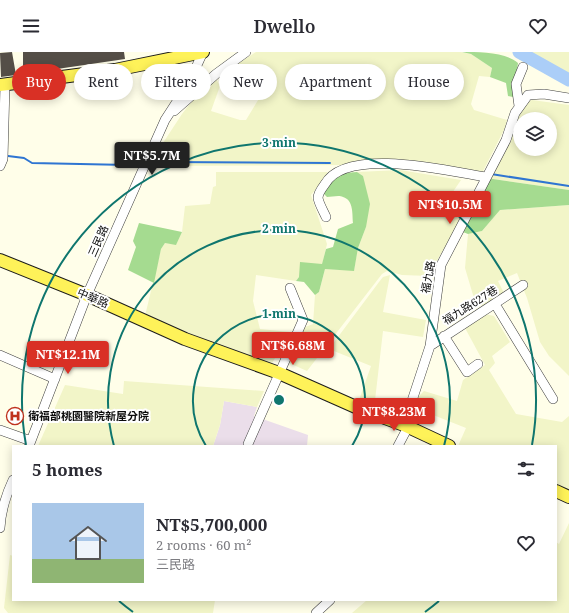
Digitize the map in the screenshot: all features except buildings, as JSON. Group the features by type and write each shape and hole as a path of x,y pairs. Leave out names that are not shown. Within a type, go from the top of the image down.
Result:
{"main road":[{"path":"3,85 116,70 203,52"},
{"name":"中華路","path":"0,260 185,339 279,372 358,408 406,426 447,445"},
{"path":"557,491 569,497"}],"street":[{"name":"三民路","path":"30,444 87,296 165,120 189,83 203,52"},
{"path":"165,120 216,74 246,52"},
{"path":"519,106 516,84 523,67"},
{"path":"0,166 3,159 3,85"},
{"path":"519,106 528,95 532,94 569,98"},
{"name":"福九路","path":"398,445 406,426 430,346 441,266 445,254 468,216 485,177 506,140 519,106"},
{"path":"326,218 318,199 318,195 326,180 336,171 348,166 403,163 485,177"},
{"name":"福九路627巷","path":"430,346 523,285"},
{"path":"248,444 303,320 290,288"},
{"path":"495,304 553,399"},
{"path":"444,336 467,372 478,364"},
{"path":"0,355 55,379"},
{"path":"0,430 30,444"},
{"path":"0,528 0,514 6,494 12,482"},
{"path":"316,613 329,601"}],"shaded area":[{"path":"224,401 257,407 254,416 308,435 307,445 213,445 220,425"}],"green space":[{"path":"256,52 461,52 471,54 492,68 490,77 479,76 471,104 474,110 507,120 505,128 482,173 352,165 152,166 159,149 193,100 211,100 211,83 216,79 219,84 219,89 211,111 240,120 246,120 258,100 277,100 277,64 239,63"},
{"path":"462,52 499,55 513,59 518,63 513,97 508,96 506,83 490,77 492,68 471,54"},
{"path":"526,52 569,52 569,75"},
{"path":"532,100 569,105 569,190 486,178 513,123 513,156 557,156 557,112 519,112 523,103"},
{"path":"400,170 461,180 444,205 460,215 457,229 440,255 429,276 402,275 387,271 382,274 307,371 289,363 303,328 313,324 315,295 319,292 325,269 354,270 358,248 366,227 363,176 357,172"},
{"path":"216,172 327,172 328,174 311,195 327,244 322,265 299,277 296,281 256,275 253,301 260,329 290,332 271,365 145,316 161,249 165,243 176,244 182,232 185,206 210,204 213,187 216,186"},
{"path":"357,172 363,176 370,204 366,227 358,248 354,271 325,269 319,292 315,295 304,282 296,281 299,277 300,262 322,264 326,249 333,247 338,229 353,223 351,204 347,199 340,196 327,197 323,193 332,179 336,176"},
{"path":"486,178 569,190 569,205 500,210 482,231 468,234 463,232"},
{"path":"569,205 569,376 549,356 540,342 527,298 517,273 498,281 504,293 483,306 480,305 473,295 465,268 468,234 482,231 500,210"},
{"path":"139,223 182,232 176,245 165,243 161,249 154,283 128,270 136,247 133,241"},
{"path":"390,275 383,312 426,320 423,337 383,331 374,409 358,403 371,366 329,349 383,277"},
{"path":"485,314 494,316 510,342 492,356 495,363 489,370 516,414 562,422 569,416 569,490 557,484 557,445 458,445 466,428 413,407 418,397 424,391 457,401 463,380 485,365 465,328"},
{"path":"124,381 264,391 257,407 224,401 220,425 213,445 38,445 65,385 123,394"},
{"path":"569,523 569,613 352,613 366,601 557,601 557,543 559,544"},
{"path":"10,555 12,556 12,601 215,601 213,613 8,613 4,608"}],"waterway":[{"path":"519,52 569,80"},
{"path":"8,156 24,158 32,163 128,165"},
{"path":"165,162 330,163"},
{"path":"491,174 569,186"}],"place":[{"name":"衛福部桃園醫院新屋分院","path":"15,416"}]}
